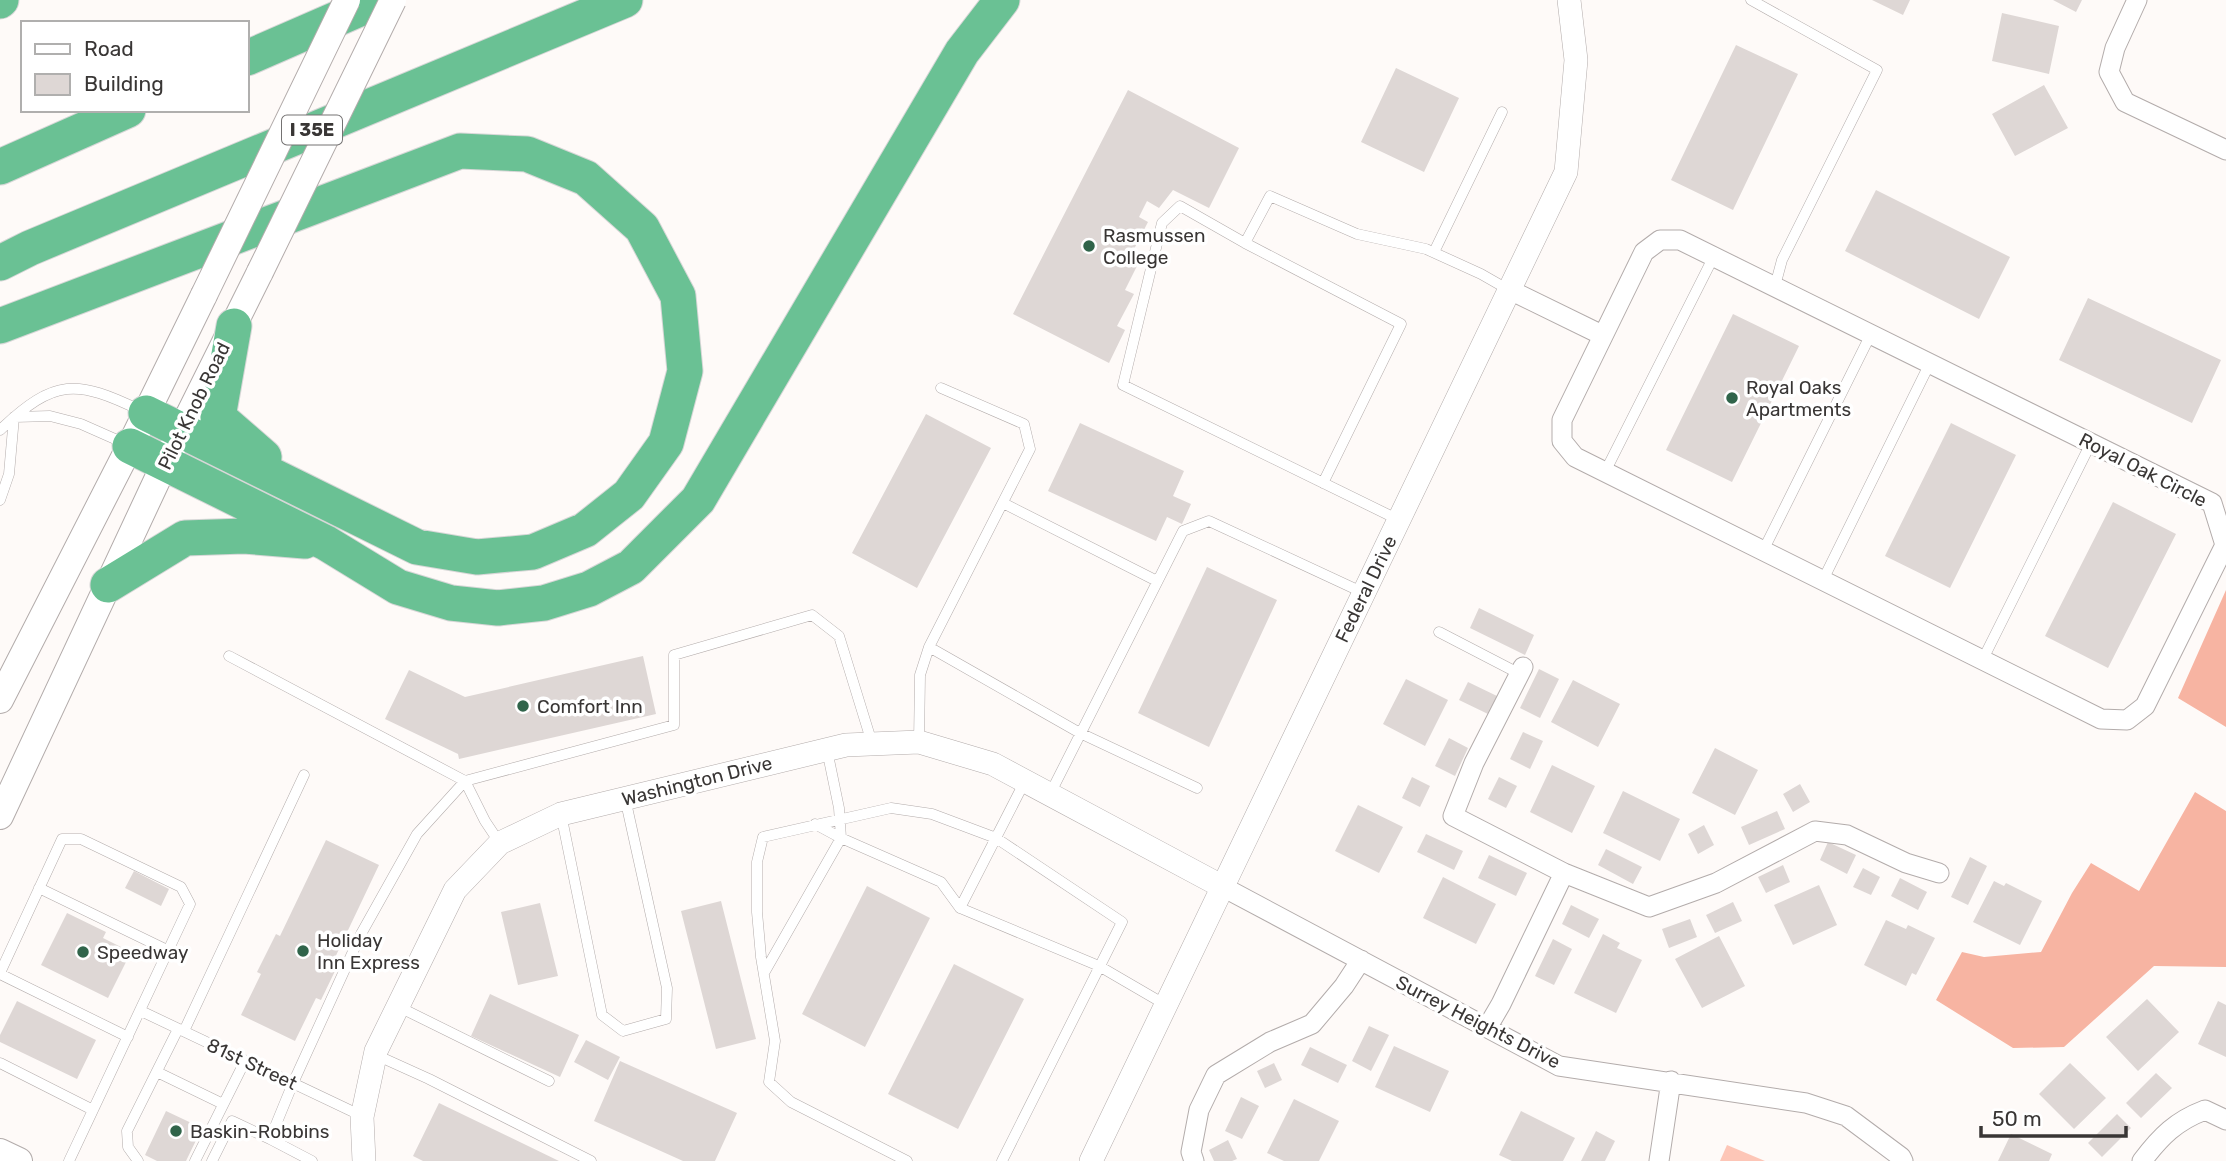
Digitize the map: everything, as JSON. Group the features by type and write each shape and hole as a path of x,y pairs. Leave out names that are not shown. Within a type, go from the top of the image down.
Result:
{"highway":[{"path":"248,58 380,0"},
{"name":"I 35E","path":"0,263 42,243 625,0"},
{"path":"130,446 326,543 398,587 451,603 498,608 544,603 589,589 631,567 698,500 962,52 1002,0"},
{"path":"0,167 124,112"},
{"path":"0,326 460,151 527,155 586,178 642,228 678,296 685,371 666,443 629,495 585,530 533,552 477,557 417,547 146,413"},
{"path":"234,326 218,417 304,491"},
{"path":"108,584 186,538 244,536 326,543"}],"main road":[{"name":"Pilot Knob Road","path":"0,700 130,446 347,0"},
{"name":"Pilot Knob Road","path":"0,816 165,463 393,0"},
{"path":"0,1152 19,1161"}],"street":[{"name":"Federal Drive","path":"1091,1161 1566,172 1576,60 1569,0"},
{"path":"2137,0 2115,48 2109,72 2125,102 2226,150"},
{"name":"Royal Oak Circle","path":"1660,240 1681,240 1775,286 2212,503 2225,545 2145,706 2127,720 2101,719 1575,457 1562,441 1562,419 1602,335 1644,252 1660,240"},
{"path":"1510,290 1602,335"},
{"path":"1522,671 1474,763 1453,816 1564,873 1648,906 1717,883 1815,831 1847,835 1906,863 1939,873"},
{"name":"Washington Drive","path":"364,1161 362,1117 375,1055 455,890 500,843 561,814 846,745 919,742 993,764 1223,887"},
{"path":"1487,1028 1564,873"},
{"name":"Surrey Heights Drive","path":"1223,887 1559,1066 1806,1103 1846,1116 1903,1161"},
{"path":"1194,1161 1191,1152 1199,1110 1216,1075 1270,1042 1312,1024 1344,986 1360,960"},
{"path":"1659,1161 1671,1081"},
{"path":"2142,1161 2174,1125 2185,1118 2205,1110 2226,1120"}],"lane":[{"path":"1751,0 1877,70 1782,260 1775,286"},
{"path":"1434,252 1502,112"},
{"path":"1245,243 1270,196 1357,234 1434,252 1510,290"},
{"path":"1323,483 1401,324 1180,206 1162,223 1123,385 1323,483 1399,520"},
{"path":"1605,472 1714,257"},
{"path":"1763,551 1871,334"},
{"path":"1823,580 1930,363"},
{"path":"0,430 14,416 51,391 76,387 113,397 146,413"},
{"path":"919,742 920,675 929,648 1030,449 1024,424 941,388"},
{"path":"14,416 50,416 82,424 130,446"},
{"path":"0,500 9,474 14,416"},
{"path":"1983,659 2091,443"},
{"path":"1003,503 1157,581"},
{"path":"1050,794 1183,531 1209,521 1364,593"},
{"path":"270,1139 361,934 417,834 465,781 674,725 674,655 812,615 839,636 872,744"},
{"path":"1439,632 1522,671"},
{"path":"929,648 1080,733 1197,789"},
{"path":"229,656 465,781 485,821 500,843"},
{"path":"764,973 841,838 840,818 827,749"},
{"path":"138,1161 128,1147 127,1131 156,1072 181,1030 304,775"},
{"path":"960,908 1026,781"},
{"path":"561,814 602,1014 623,1031 666,1019 667,988 625,798"},
{"path":"908,1161 791,1102 769,1082 775,1041 757,912 757,862 763,836 891,808 932,814 996,838 1122,922 1002,1161"},
{"path":"815,824 941,882 960,908 1099,966 1166,1005"},
{"path":"69,1161 141,1011 190,904 181,887 81,839 62,839 0,973 128,1037"},
{"path":"39,888 169,951"},
{"path":"398,1006 549,1081"},
{"name":"81st Street","path":"141,1011 362,1117"},
{"path":"375,1055 429,1079 591,1161"},
{"path":"195,1161 245,1061"},
{"path":"0,1063 93,1110"},
{"path":"156,1072 223,1104"},
{"path":"212,1161 232,1121 312,1161"}],"shaded area":[{"path":"2226,590 2226,727 2178,698"},
{"path":"2195,792 2226,811 2226,967 2154,966 2064,1047 2013,1048 1936,1000 1962,952 1984,957 2041,952 2091,863 2139,891"},
{"path":"1727,1145 1765,1161 1720,1161"}],"building":[{"path":"1872,0 1910,0 1903,15"},
{"path":"2053,0 2082,0 2076,12"},
{"path":"2002,13 2059,26 2049,74 1992,61"},
{"path":"1736,45 1798,74 1733,210 1671,180"},
{"path":"1396,68 1459,98 1424,172 1361,142"},
{"path":"2044,85 2068,128 2015,156 1992,114"},
{"path":"1128,90 1239,148 1209,208 1173,190 1159,208 1147,201 1139,217 1148,222 1132,253 1141,258 1125,290 1134,294 1117,326 1125,330 1109,363 1013,314"},
{"path":"1876,190 2010,257 1979,319 1845,251"},
{"path":"2088,298 2221,360 2192,423 2059,360"},
{"name":"Royal Oaks Apartments","path":"1733,314 1799,346 1732,482 1666,450"},
{"path":"926,414 991,448 917,588 852,553"},
{"path":"1080,423 1184,471 1173,496 1191,504 1182,524 1167,517 1156,541 1048,491"},
{"path":"1951,423 2016,455 1950,588 1885,556"},
{"path":"2113,502 2176,534 2108,668 2045,636"},
{"path":"1207,567 1277,600 1209,747 1138,713"},
{"path":"1479,608 1534,635 1525,655 1470,628"},
{"name":"Comfort Inn","path":"643,656 656,714 459,759 458,754 385,719 409,670 465,697"},
{"path":"1539,669 1559,679 1540,718 1520,708"},
{"path":"1406,679 1448,700 1425,746 1383,724"},
{"path":"1573,680 1620,704 1598,747 1551,722"},
{"path":"1468,682 1497,696 1488,714 1459,700"},
{"path":"1523,732 1543,741 1530,769 1510,759"},
{"path":"1449,738 1468,748 1455,776 1435,766"},
{"path":"1715,748 1758,770 1735,815 1692,793"},
{"path":"1552,765 1595,786 1572,833 1530,812"},
{"path":"1412,777 1430,786 1420,807 1402,798"},
{"path":"1499,777 1517,786 1506,808 1488,799"},
{"path":"1800,784 1810,802 1793,812 1783,794"},
{"path":"1623,791 1680,819 1660,861 1603,833"},
{"path":"1358,805 1403,827 1379,873 1335,851"},
{"path":"1777,811 1785,829 1749,845 1741,827"},
{"path":"1704,825 1714,845 1698,854 1688,834"},
{"path":"1426,834 1463,851 1454,870 1417,852"},
{"name":"Holiday Inn Express","path":"326,840 379,865 331,966 335,971 321,1000 316,998 295,1041 241,1015 261,974 257,972 276,934 280,936"},
{"path":"1828,842 1856,855 1847,874 1820,860"},
{"path":"1606,849 1642,867 1633,884 1598,865"},
{"path":"1489,855 1527,873 1516,896 1478,878"},
{"path":"1970,857 1987,866 1968,905 1951,897"},
{"path":"1783,865 1790,882 1766,893 1758,877"},
{"path":"1863,868 1880,877 1871,895 1853,887"},
{"path":"134,871 169,889 161,906 125,888"},
{"path":"1443,877 1496,904 1476,944 1423,918"},
{"path":"1900,878 1927,892 1918,910 1891,896"},
{"path":"1994,881 2004,886 2006,883 2042,901 2020,945 1973,922"},
{"path":"1819,885 1837,925 1793,945 1774,905"},
{"path":"867,886 930,918 865,1047 802,1014"},
{"path":"721,901 756,1039 716,1049 681,911"},
{"path":"1733,902 1742,921 1715,933 1706,915"},
{"path":"540,903 558,976 518,985 501,912"},
{"path":"1571,905 1599,919 1589,938 1562,924"},
{"path":"67,913 106,932 103,938 131,952 108,998 41,965"},
{"path":"1690,919 1697,937 1669,948 1662,929"},
{"path":"1886,920 1906,929 1908,925 1935,938 1916,975 1912,973 1906,986 1864,965"},
{"path":"1603,934 1620,943 1617,948 1642,960 1616,1013 1574,993"},
{"path":"1719,936 1745,986 1702,1008 1675,959"},
{"path":"1553,939 1572,949 1554,985 1535,976"},
{"path":"954,964 1024,999 958,1129 888,1094"},
{"path":"490,994 579,1035 560,1077 471,1036"},
{"path":"2147,999 2179,1032 2138,1071 2106,1037"},
{"path":"17,1001 96,1040 77,1079 0,1042 0,1035"},
{"path":"2218,1001 2226,1005 2226,1057 2198,1044"},
{"path":"1369,1026 1389,1035 1371,1071 1352,1061"},
{"path":"586,1040 620,1057 608,1080 574,1062"},
{"path":"1394,1046 1449,1071 1430,1112 1375,1087"},
{"path":"1310,1047 1347,1065 1338,1083 1301,1065"},
{"path":"620,1061 737,1113 715,1161 683,1161 594,1121"},
{"path":"1274,1063 1282,1080 1265,1088 1257,1071"},
{"path":"2070,1063 2106,1098 2074,1129 2039,1094"},
{"path":"2156,1073 2172,1088 2141,1118 2126,1103"},
{"path":"1241,1097 1259,1106 1242,1139 1225,1131"},
{"path":"1294,1099 1339,1121 1319,1161 1284,1161 1267,1153"},
{"path":"439,1103 559,1161 423,1161 413,1156"},
{"path":"166,1111 202,1128 186,1161 157,1161 145,1155"},
{"path":"1521,1111 1575,1138 1563,1161 1512,1161 1499,1155"},
{"path":"2117,1114 2131,1128 2102,1157 2088,1143"},
{"path":"1596,1131 1615,1141 1605,1161 1581,1161"},
{"path":"2011,1134 2052,1154 2049,1161 1998,1161"},
{"path":"1228,1140 1237,1159 1214,1161 1209,1150"}],"place":[{"name":"Rasmussen College","path":"1089,246"},
{"name":"Royal Oaks Apartments","path":"1732,398"},
{"name":"Comfort Inn","path":"523,706"},
{"name":"Holiday Inn Express","path":"303,951"},
{"name":"Speedway","path":"83,952"},
{"name":"Baskin-Robbins","path":"176,1131"}]}
